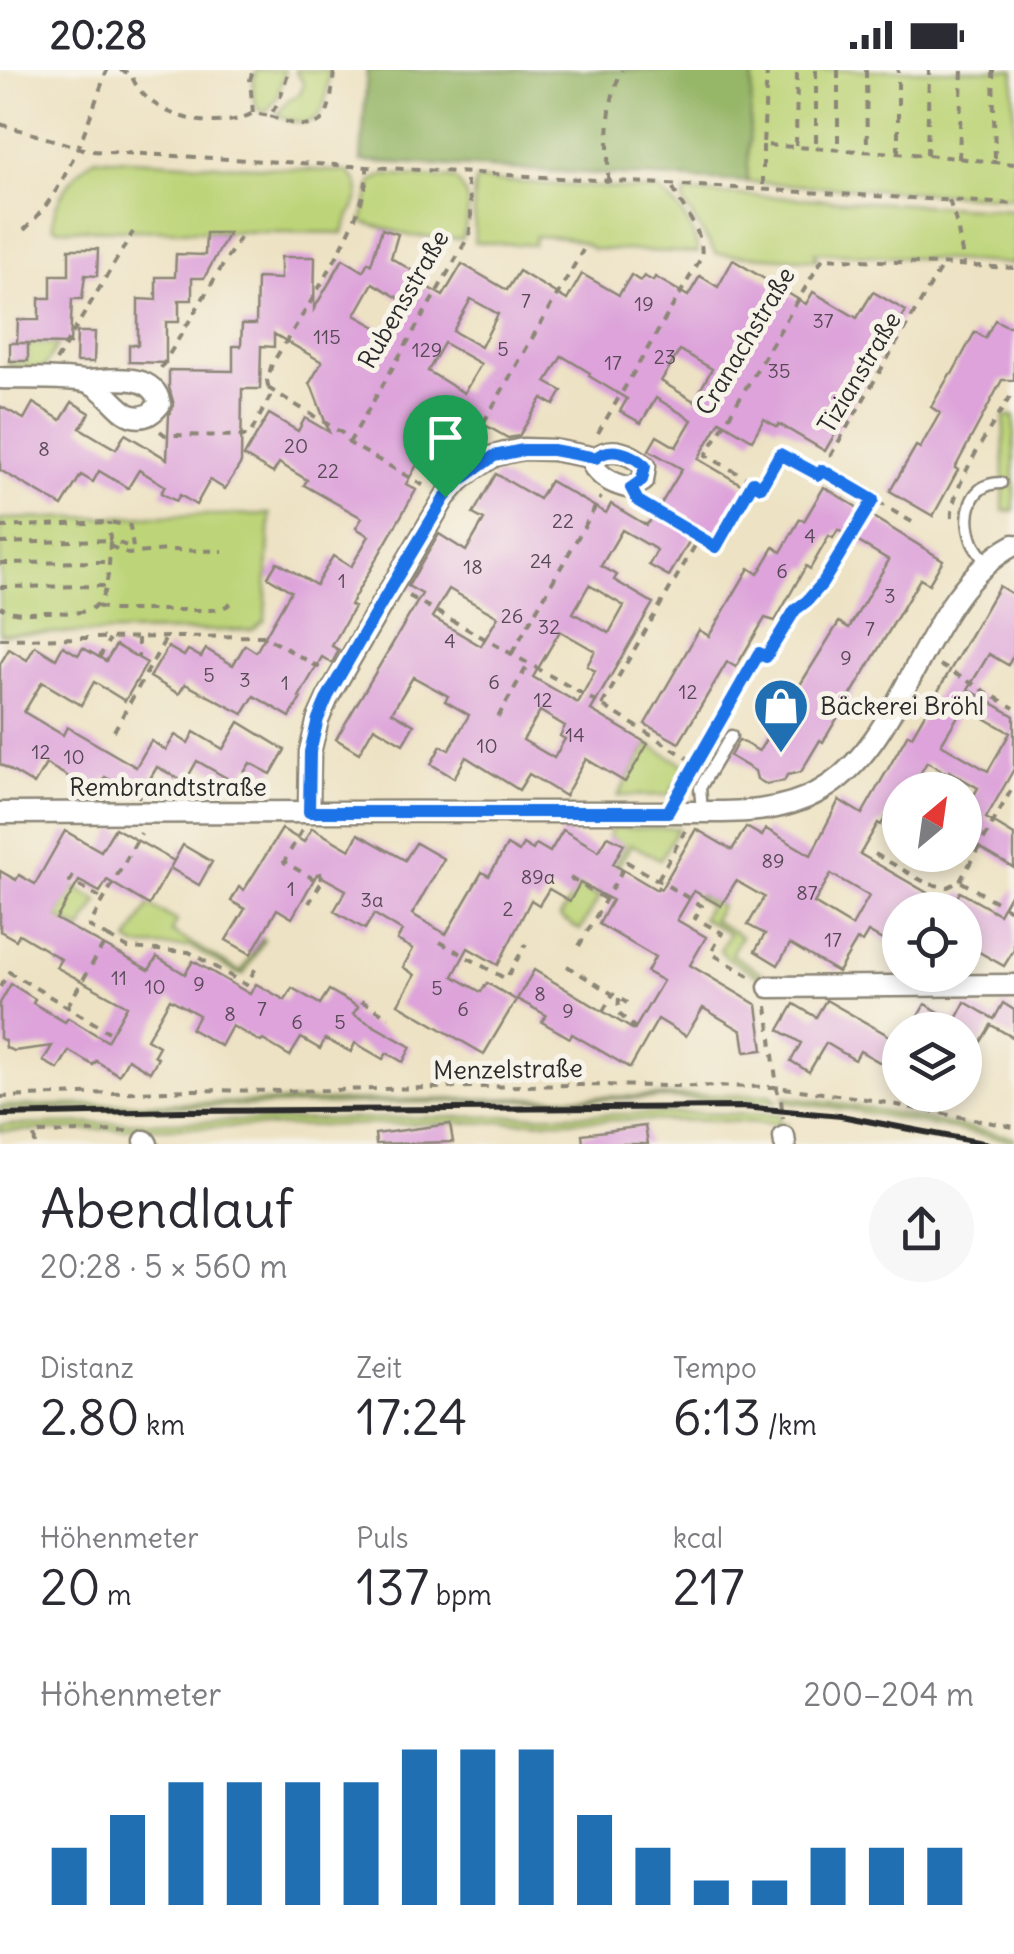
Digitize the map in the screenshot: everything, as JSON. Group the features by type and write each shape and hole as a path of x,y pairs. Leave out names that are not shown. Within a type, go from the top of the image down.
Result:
{"street":[{"path":"0,378 135,380 150,384 160,404 148,415 130,415 107,393 86,381"},
{"path":"309,812 310,752 323,707 445,497 459,481 494,456 523,450 553,450 591,457 616,451 645,466 642,480 631,488 610,482 594,468 591,457"},
{"name":"Rembrandtstraße","path":"0,813 740,812 778,808 818,792 853,766 880,728 954,602 987,563 1014,545"},
{"path":"768,987 1014,985"}],"lane":[{"path":"987,563 974,546 970,529 972,500 981,487 1002,484"},
{"path":"686,812 731,736"}],"path":[{"path":"24,230 49,203 70,168 108,70"},
{"path":"120,70 133,72 140,93 155,104 188,117 226,122 253,113 300,126 315,125 328,112 334,70"},
{"path":"253,70 253,113"},
{"path":"270,116 280,100 289,70"},
{"path":"608,182 608,111 622,70"},
{"path":"763,190 766,70"},
{"path":"796,147 797,70"},
{"path":"816,70 816,148"},
{"path":"838,70 838,150"},
{"path":"866,70 868,151"},
{"path":"898,70 898,153"},
{"path":"927,155 929,70"},
{"path":"959,160 962,70"},
{"path":"993,70 996,162"},
{"path":"0,124 90,152 1014,204"},
{"path":"763,145 1014,164"},
{"path":"148,415 165,435 249,436 270,398 267,380 272,364 346,238 366,189 367,167"},
{"name":"Rubensstraße","path":"349,443 468,236 472,210 463,172"},
{"path":"591,457 702,258 701,236 672,185"},
{"path":"949,200 964,265"},
{"path":"44,380 132,232"},
{"path":"150,384 241,235"},
{"path":"481,438 485,420 583,250"},
{"name":"Cranachstraße","path":"753,482 706,455 823,258 943,264"},
{"path":"943,264 1014,268"},
{"name":"Tizianstraße","path":"912,522 822,470 943,264"},
{"path":"268,388 342,432 349,443 445,497"},
{"path":"953,526 951,510 956,495 1010,397"},
{"path":"631,488 638,501 716,547 753,482 761,487 780,454 819,475 822,470"},
{"path":"512,653 610,482"},
{"path":"658,879 686,830 693,765 759,653 766,657 795,610 822,584 873,500"},
{"path":"728,510 736,514"},
{"path":"0,527 109,522 130,526 133,548 110,543 0,543"},
{"path":"0,607 19,613 86,611 96,605 105,586 109,562 109,522"},
{"path":"602,705 700,537"},
{"path":"110,543 128,554 223,550"},
{"path":"0,564 109,562"},
{"path":"0,586 105,586"},
{"path":"392,586 602,705 693,765"},
{"path":"96,605 110,610 213,610 234,601"},
{"path":"0,639 264,636 339,678"},
{"path":"100,658 108,638"},
{"path":"138,638 138,658"},
{"path":"114,730 166,638"},
{"path":"922,654 1014,708"},
{"path":"498,717 529,663"},
{"path":"875,854 928,884 948,886 960,880 1014,785"},
{"path":"154,811 88,926 128,948 189,952 246,985 256,968"},
{"path":"309,812 284,862 321,883"},
{"path":"579,946 627,862 702,906 695,918 722,934 711,953 768,987 766,1000 778,1096 783,1118 791,1124 785,1140"},
{"path":"309,903 321,883 320,872"},
{"path":"72,876 70,881 103,899"},
{"path":"570,878 606,899"},
{"path":"960,880 1014,912"},
{"path":"66,1007 108,936"},
{"path":"440,942 506,979 526,944"},
{"path":"566,966 627,1002"},
{"path":"0,987 8,972 108,1032"},
{"path":"602,1011 612,994"},
{"path":"619,998 618,1014 631,1028"},
{"path":"361,1001 389,1018"},
{"name":"Menzelstraße","path":"0,1097 573,1085 777,1088 860,1098 1014,1127"},
{"path":"36,1144 34,1133 135,1130 146,1142"}],"green space":[{"path":"257,70 285,70 277,98 266,112 259,110 254,95"},
{"path":"295,70 329,70 323,107 319,115 304,123 277,115 288,100 300,94 304,84"},
{"path":"367,70 753,70 747,182 361,161"},
{"path":"753,70 1014,70 1014,198 747,182"},
{"path":"95,158 348,172 359,194 343,233 53,226 56,206 66,188"},
{"path":"384,175 455,179 468,207 462,239 411,236 362,222 372,181"},
{"path":"476,180 659,191 685,218 698,253 593,249 573,239 535,236 534,245 474,242"},
{"path":"685,192 1014,210 1014,264 815,252 817,260 716,254 683,202"},
{"path":"28,343 58,344 44,368 9,367 10,361 27,361"},
{"path":"1004,416 1014,416 1014,511 1003,511"},
{"path":"270,514 265,620 253,630 0,634 0,519"},
{"path":"648,744 686,766 669,795 618,796"},
{"path":"613,828 678,828 660,860 631,844 601,895 596,892 624,845 608,836"},
{"path":"578,886 599,898 580,930 560,917"},
{"path":"74,887 98,901 81,930 57,917"},
{"path":"699,894 721,906 713,920 741,936 731,954 762,973 760,977 720,950 729,934 702,918 709,905 697,897"},
{"path":"149,905 177,921 172,932 241,972 264,940 240,975 191,947 136,946 128,941"},
{"path":"771,1095 778,1102 662,1098 0,1110 0,1106"},
{"path":"783,1097 868,1108 1014,1137 1014,1141 852,1110 786,1102"},
{"path":"686,1113 779,1115 780,1123 788,1125 625,1120 0,1131 0,1125"}],"building":[{"path":"382,229 398,234 391,258 416,273 413,279 443,296 462,264 507,290 519,271 567,300 582,274 619,295 631,275 640,281 644,276 653,281 655,277 688,296 700,276 718,287 733,260 806,304 813,292 857,318 873,292 906,311 825,451 764,419 752,440 720,421 698,459 744,486 714,538 697,528 669,576 649,565 657,550 622,530 601,566 617,575 614,580 653,603 591,710 648,744 625,782 586,759 565,796 529,774 519,790 466,757 454,778 431,764 441,746 449,750 469,715 445,701 448,696 413,677 392,712 414,725 403,744 374,727 359,753 336,739 422,594 408,586 439,534 466,551 484,520 473,514 496,474 539,499 550,481 606,513 611,504 646,525 652,519 682,469 649,450 657,436 676,447 692,420 656,398 641,423 620,411 627,399 562,356 546,382 562,391 554,405 542,398 519,436 508,438 476,420 461,445 449,446 457,451 449,465 425,451 406,484 416,490 350,605 354,607 332,646 339,650 332,663 322,657 290,717 254,696 243,714 185,684 179,694 150,677 168,647 184,656 188,650 201,657 206,649 233,665 245,645 256,652 291,591 268,577 277,562 316,585 333,556 351,567 369,536 356,528 362,518 304,485 307,480 279,463 273,473 244,456 269,414 298,431 305,418 329,432 309,384 322,362 274,334 274,347 261,346 260,389 242,389 241,463 225,489 210,480 196,505 180,495 176,501 161,493 165,486 139,470 128,488 99,471 93,482 81,475 62,506 0,470 0,406 24,419 33,403 61,420 72,402 90,413 80,428 100,440 116,449 125,434 167,459 169,415 174,405 169,370 233,371 233,346 241,346 242,324 256,324 257,278 281,279 281,257 315,257 314,309 343,259 363,271 368,262 371,264","holes":["373,283 405,302 387,333 355,315","471,299 498,314 481,347 453,331","444,343 481,364 464,393 428,371","680,350 712,369 694,401 661,381","589,585 624,606 609,633 573,613","449,589 498,617 481,646 432,617","560,631 595,651 587,666 595,671 578,703 533,677","540,711 565,726 560,736 565,739 554,758 523,740"]},
{"path":"206,233 229,233 204,278 192,278 192,300 179,300 179,322 166,322 166,363 129,362 129,345 138,345 138,299 156,300 156,277 175,277 176,254 205,255"},
{"path":"69,249 98,249 97,276 85,275 82,299 72,299 70,344 17,343 18,320 39,320 39,298 51,298 51,275 69,275"},
{"path":"995,320 1014,326 1014,380 1002,380 933,516 890,491 940,413 931,407 975,332 985,338"},
{"path":"77,332 95,332 94,362 76,362"},
{"path":"10,343 28,343 28,361 10,361"},
{"path":"824,487 943,560 929,584 920,579 801,772 766,784 757,779 755,771 730,756 739,740 759,751 839,622 849,628 889,560 838,530 833,538 829,536 810,569 806,566 775,621 765,618 736,667 727,662 679,743 645,724 699,630 709,636 749,568 758,574 774,547 781,552"},
{"path":"999,586 1014,595 1014,654 1008,665 989,654 968,689 1014,716 1014,769 986,818 1014,835 1014,868 982,849 982,772 944,772 927,762 921,772 886,772 908,734 912,736","holes":["964,706 1010,733 988,771 941,744"]},
{"path":"116,645 147,663 125,701 94,682 81,705 42,682 24,712 63,735 67,727 136,767 151,741 166,750 175,735 188,743 194,732 223,749 239,722 285,750 271,774 250,763 237,784 197,761 185,782 157,767 139,797 105,777 94,795 46,764 34,784 0,764 0,664 9,649 27,660 35,646 56,659 63,646 78,655 83,648 106,661"},
{"path":"882,779 882,823 878,823 860,854 882,867 882,872 891,872 926,892 882,892 882,940 868,932 862,942 857,940 838,972 790,944 778,965 755,951 765,934 748,925 764,897 736,881 721,906 694,891 677,920 706,937 690,965 757,1005 763,1050 745,1052 742,1031 703,1008 686,1036 658,1019 630,1068 572,1034 570,1038 542,1022 546,1015 517,999 534,970 634,1030 663,981 647,972 655,957 599,924 612,900 580,883 570,901 549,889 539,905 531,900 498,965 468,948 453,976 481,992 487,983 516,1000 484,1054 398,1004 415,975 403,967 413,949 397,940 402,931 374,914 365,929 334,911 346,890 317,874 292,918 277,909 251,954 226,940 245,909 231,901 239,887 244,890 282,829 304,842 312,828 350,850 358,834 405,860 416,843 444,859 412,914 446,934 482,872 489,876 507,845 519,852 523,844 533,850 536,844 550,852 563,830 599,851 608,836 624,844 613,864 657,890 696,829 732,850 746,827 762,836 766,829 811,855 839,800 862,814","holes":["831,874 869,896 852,926 814,903"]},
{"path":"115,828 174,861 149,905 107,880 100,892 79,881 56,919 149,970 157,957 185,974 193,961 250,994 256,984 285,1000 292,988 320,1004 329,990 358,1007 353,1014 411,1047 403,1062 387,1053 383,1059 355,1043 351,1052 325,1039 320,1049 301,1038 290,1056 232,1026 221,1046 191,1029 199,1015 170,999 147,1039 159,1046 150,1072 128,1059 119,1075 69,1051 58,1069 43,1061 52,1046 14,1051 6,1048 0,1038 0,1003 11,984 65,1022 68,1018 107,1041 127,1006 56,967 61,959 19,934 16,940 0,931 0,871 35,884 65,831 101,851"},
{"path":"183,845 212,862 199,885 170,868"},
{"path":"1014,888 1014,950 1004,966 982,954 982,904 999,914"},
{"path":"826,1000 882,1032 882,1064 860,1051 855,1060 826,1043 809,1072 791,1061 801,1043 779,1030 794,1004 816,1017"},
{"path":"965,1002 994,1019 1003,1003 1014,1010 1014,1038 991,1025 982,1040 982,1012 960,1012"},
{"path":"925,1004 939,1012 920,1012"},
{"path":"450,1124 453,1142 376,1144 375,1134"},
{"path":"645,1126 648,1144 583,1144 582,1134"}],"railway":[{"path":"0,1115 744,1107 841,1116 988,1144"}],"place":[{"name":"Bäckerei Bröhl","path":"781,755"}],"route":[{"path":"523,450 553,450 596,458 616,451 645,466 642,480 631,488 638,501 716,547 753,482 761,487 780,454 819,475 822,470 873,500 822,584 795,610 766,657 759,653 668,812 309,812 310,752 318,719 445,497 473,469 494,456 523,450"}]}
